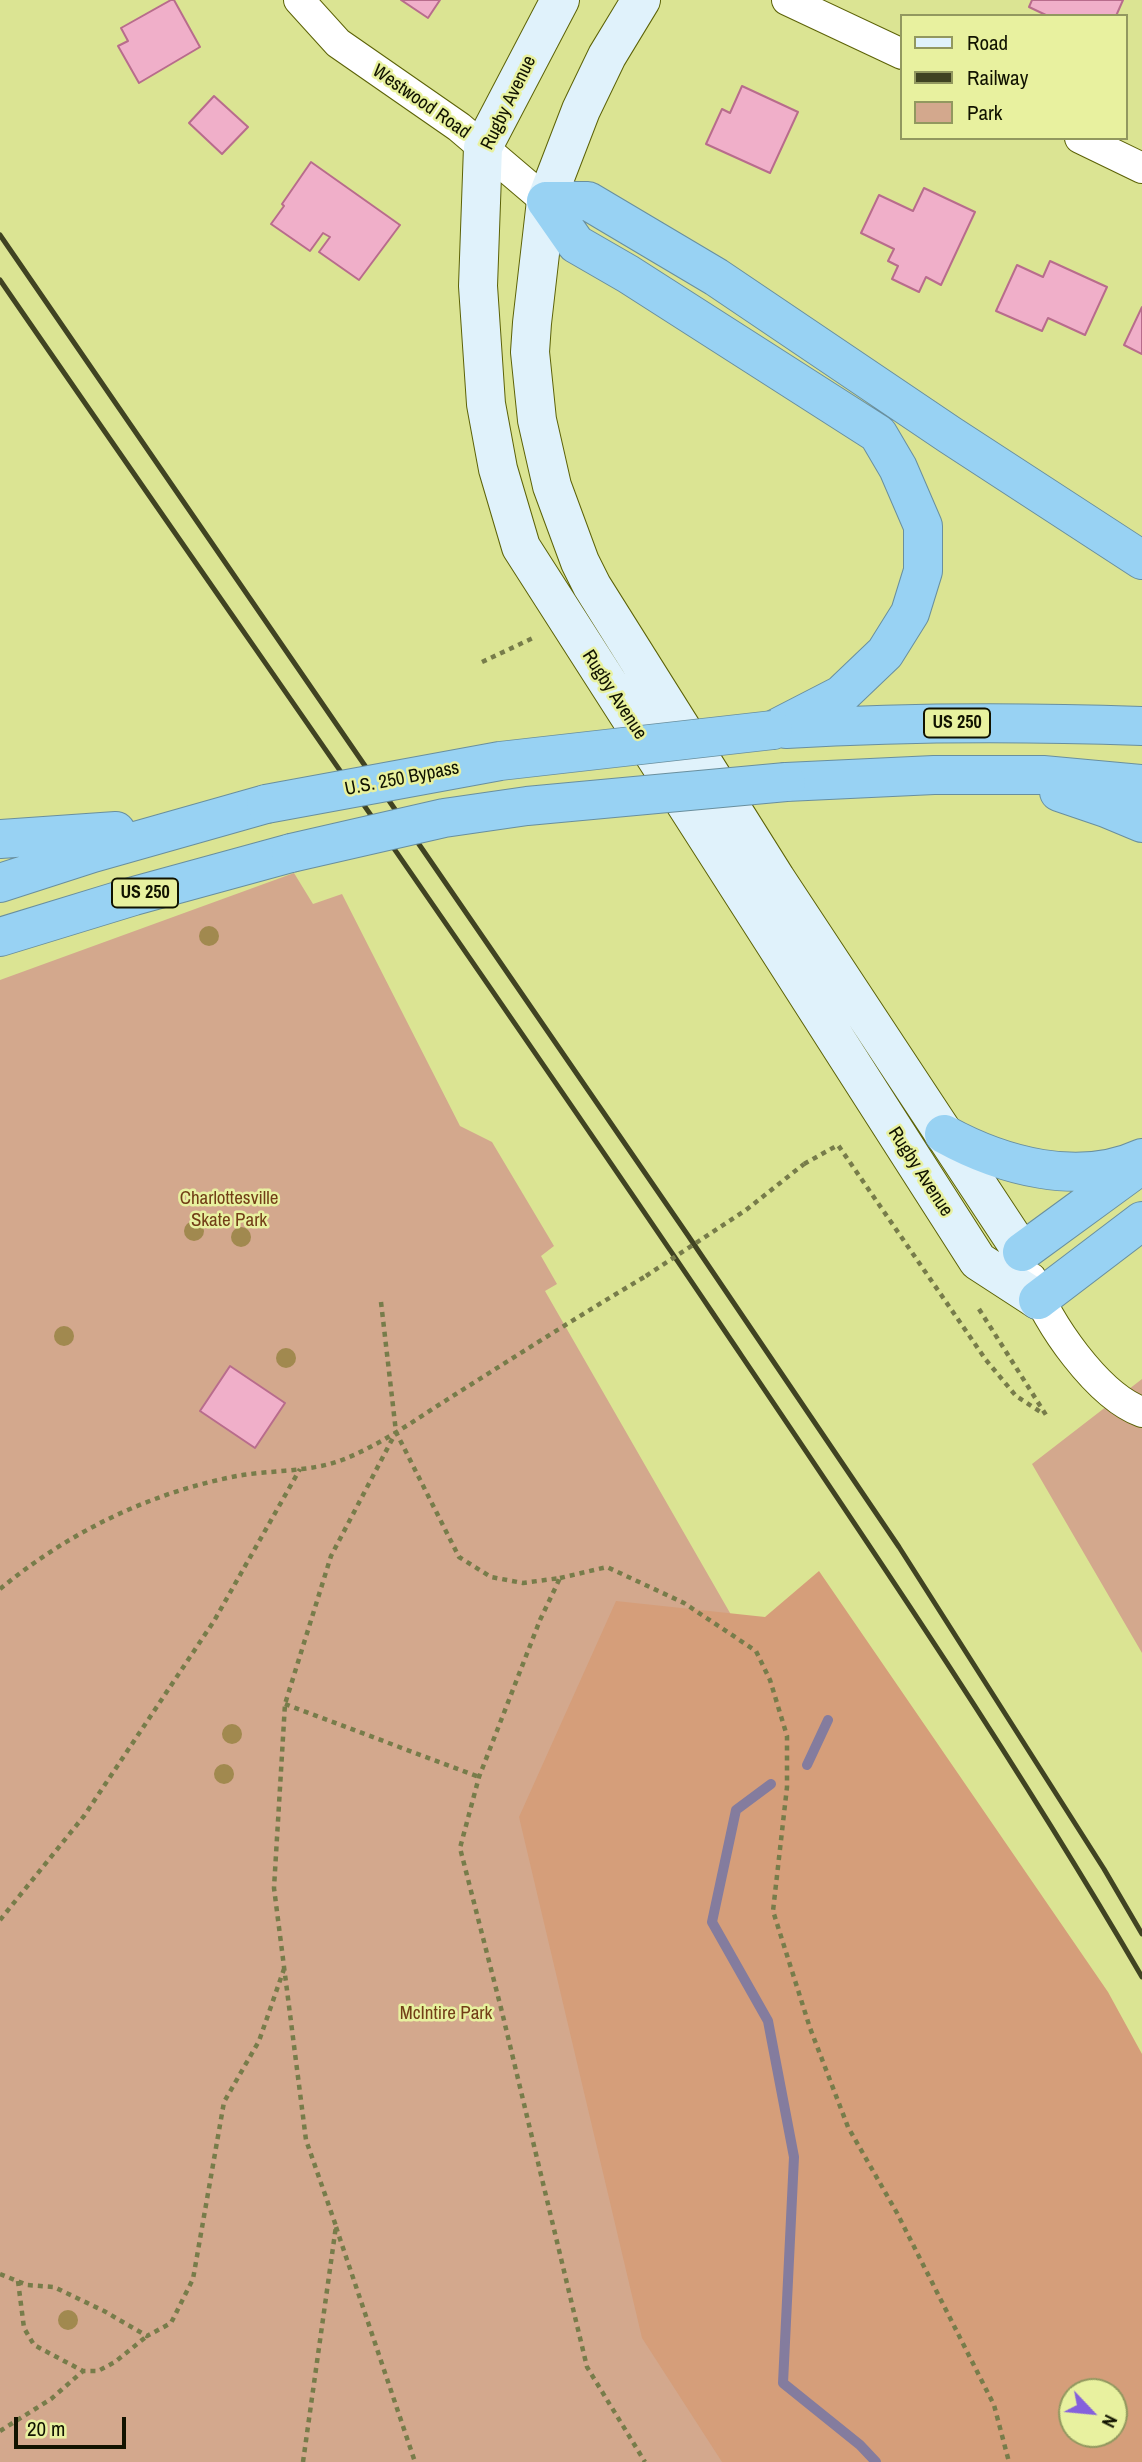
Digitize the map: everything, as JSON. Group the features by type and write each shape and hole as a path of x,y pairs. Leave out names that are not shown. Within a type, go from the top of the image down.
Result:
{"highway":[{"path":"546,201 588,201 716,277 950,435 1142,560"},
{"path":"546,201 576,244 628,274 878,434 898,468 923,526 923,571 910,613 885,653 841,695 773,730"},
{"name":"US 250","path":"773,730 854,725 1027,722 1142,726"},
{"name":"U.S. 250 Bypass","path":"178,828 266,804 500,761 773,730"},
{"name":"US 250","path":"0,937 134,896 291,853 444,818 527,806 786,782 933,775 1043,775 1142,784"},
{"path":"999,776 1106,808 1142,823"},
{"path":"0,839 178,828"},
{"name":"US 250","path":"0,883 178,828"},
{"path":"944,1134 1001,1160 1048,1170 1091,1171 1131,1163 1142,1158"},
{"path":"1022,1252 1142,1165"},
{"path":"1038,1300 1142,1221"}],"street":[{"name":"Westwood Road","path":"299,0 338,43 459,127 546,201"},
{"name":"Rugby Avenue","path":"560,0 483,147 478,286 486,404 498,469 521,547 978,1261 1038,1300"},
{"name":"Rugby Avenue","path":"641,0 602,66 581,110 546,201 540,237 530,352 537,420 552,486 580,562 592,586 769,867 1022,1252"},
{"path":"787,0 900,53"},
{"path":"1084,140 1142,168"},
{"path":"1022,1252 1038,1300 1051,1321 1101,1386 1142,1412"}],"path":[{"path":"482,662 533,638"},
{"path":"0,1589 61,1545 112,1517 157,1497 203,1483 339,1461 382,1441 646,1276 746,1210 804,1164 838,1145 986,1360 1016,1396 1045,1415"},
{"path":"381,1302 396,1432 459,1557 491,1577 523,1584 607,1567 684,1603 756,1651 770,1680 787,1736 788,1787 773,1911 810,2028 848,2127 897,2213 994,2405 1009,2462"},
{"path":"396,1432 331,1556 285,1704 274,1888 306,2140 415,2462"},
{"path":"0,1920 84,1816 130,1748 214,1621 301,1468"},
{"path":"560,1578 540,1620 479,1777 460,1848 587,2367 645,2462"},
{"path":"285,1704 479,1777"},
{"path":"18,2281 24,2328 34,2344 83,2371 98,2371 106,2367 148,2336 171,2323 193,2278 224,2102 259,2041 284,1968"},
{"path":"303,2462 336,2226"},
{"path":"0,2274 27,2285 54,2287 148,2336"},
{"path":"0,2431 51,2399 83,2371"}],"green space":[{"name":"McIntire Park","path":"294,873 313,904 342,894 460,1126 492,1142 554,1246 541,1256 557,1284 545,1291 1142,2330 1142,2462 0,2462 0,980"},
{"path":"1142,1379 1142,1653 1032,1464"}],"shaded area":[{"path":"819,1571 1108,1992 1142,2054 1142,2462 722,2462 642,2338 519,1817 616,1601 765,1617"}],"building":[{"path":"174,0 200,47 139,83 118,46 128,41 121,28"},
{"path":"401,0 440,0 428,18"},
{"path":"1032,0 1123,0 1117,14 1044,14 1029,7"},
{"path":"742,86 798,112 770,173 706,144 722,109 730,113"},
{"path":"214,96 248,127 222,154 189,123"},
{"path":"311,162 400,225 359,280 319,252 330,237 323,233 310,251 271,224"},
{"path":"924,188 975,212 941,285 926,277 919,292 892,279 898,266 888,261 894,249 861,233 879,195 913,211"},
{"path":"1050,261 1107,287 1085,335 1048,318 1042,331 996,311 1017,265 1043,277"},
{"path":"1142,307 1142,354 1124,345"},
{"path":"230,1366 285,1403 255,1448 200,1411"}],"waterway":[{"path":"807,1765 828,1720"},
{"path":"771,1784 736,1810 712,1922 768,2021 794,2157 783,2383 860,2445 876,2462"}],"railway":[{"path":"0,235 899,1547 1104,1869 1142,1934"},
{"path":"0,280 624,1182 823,1476 987,1724 1142,1977"}],"park label":[{"name":"Charlottesville Skate Park","path":"229,1210"}]}
